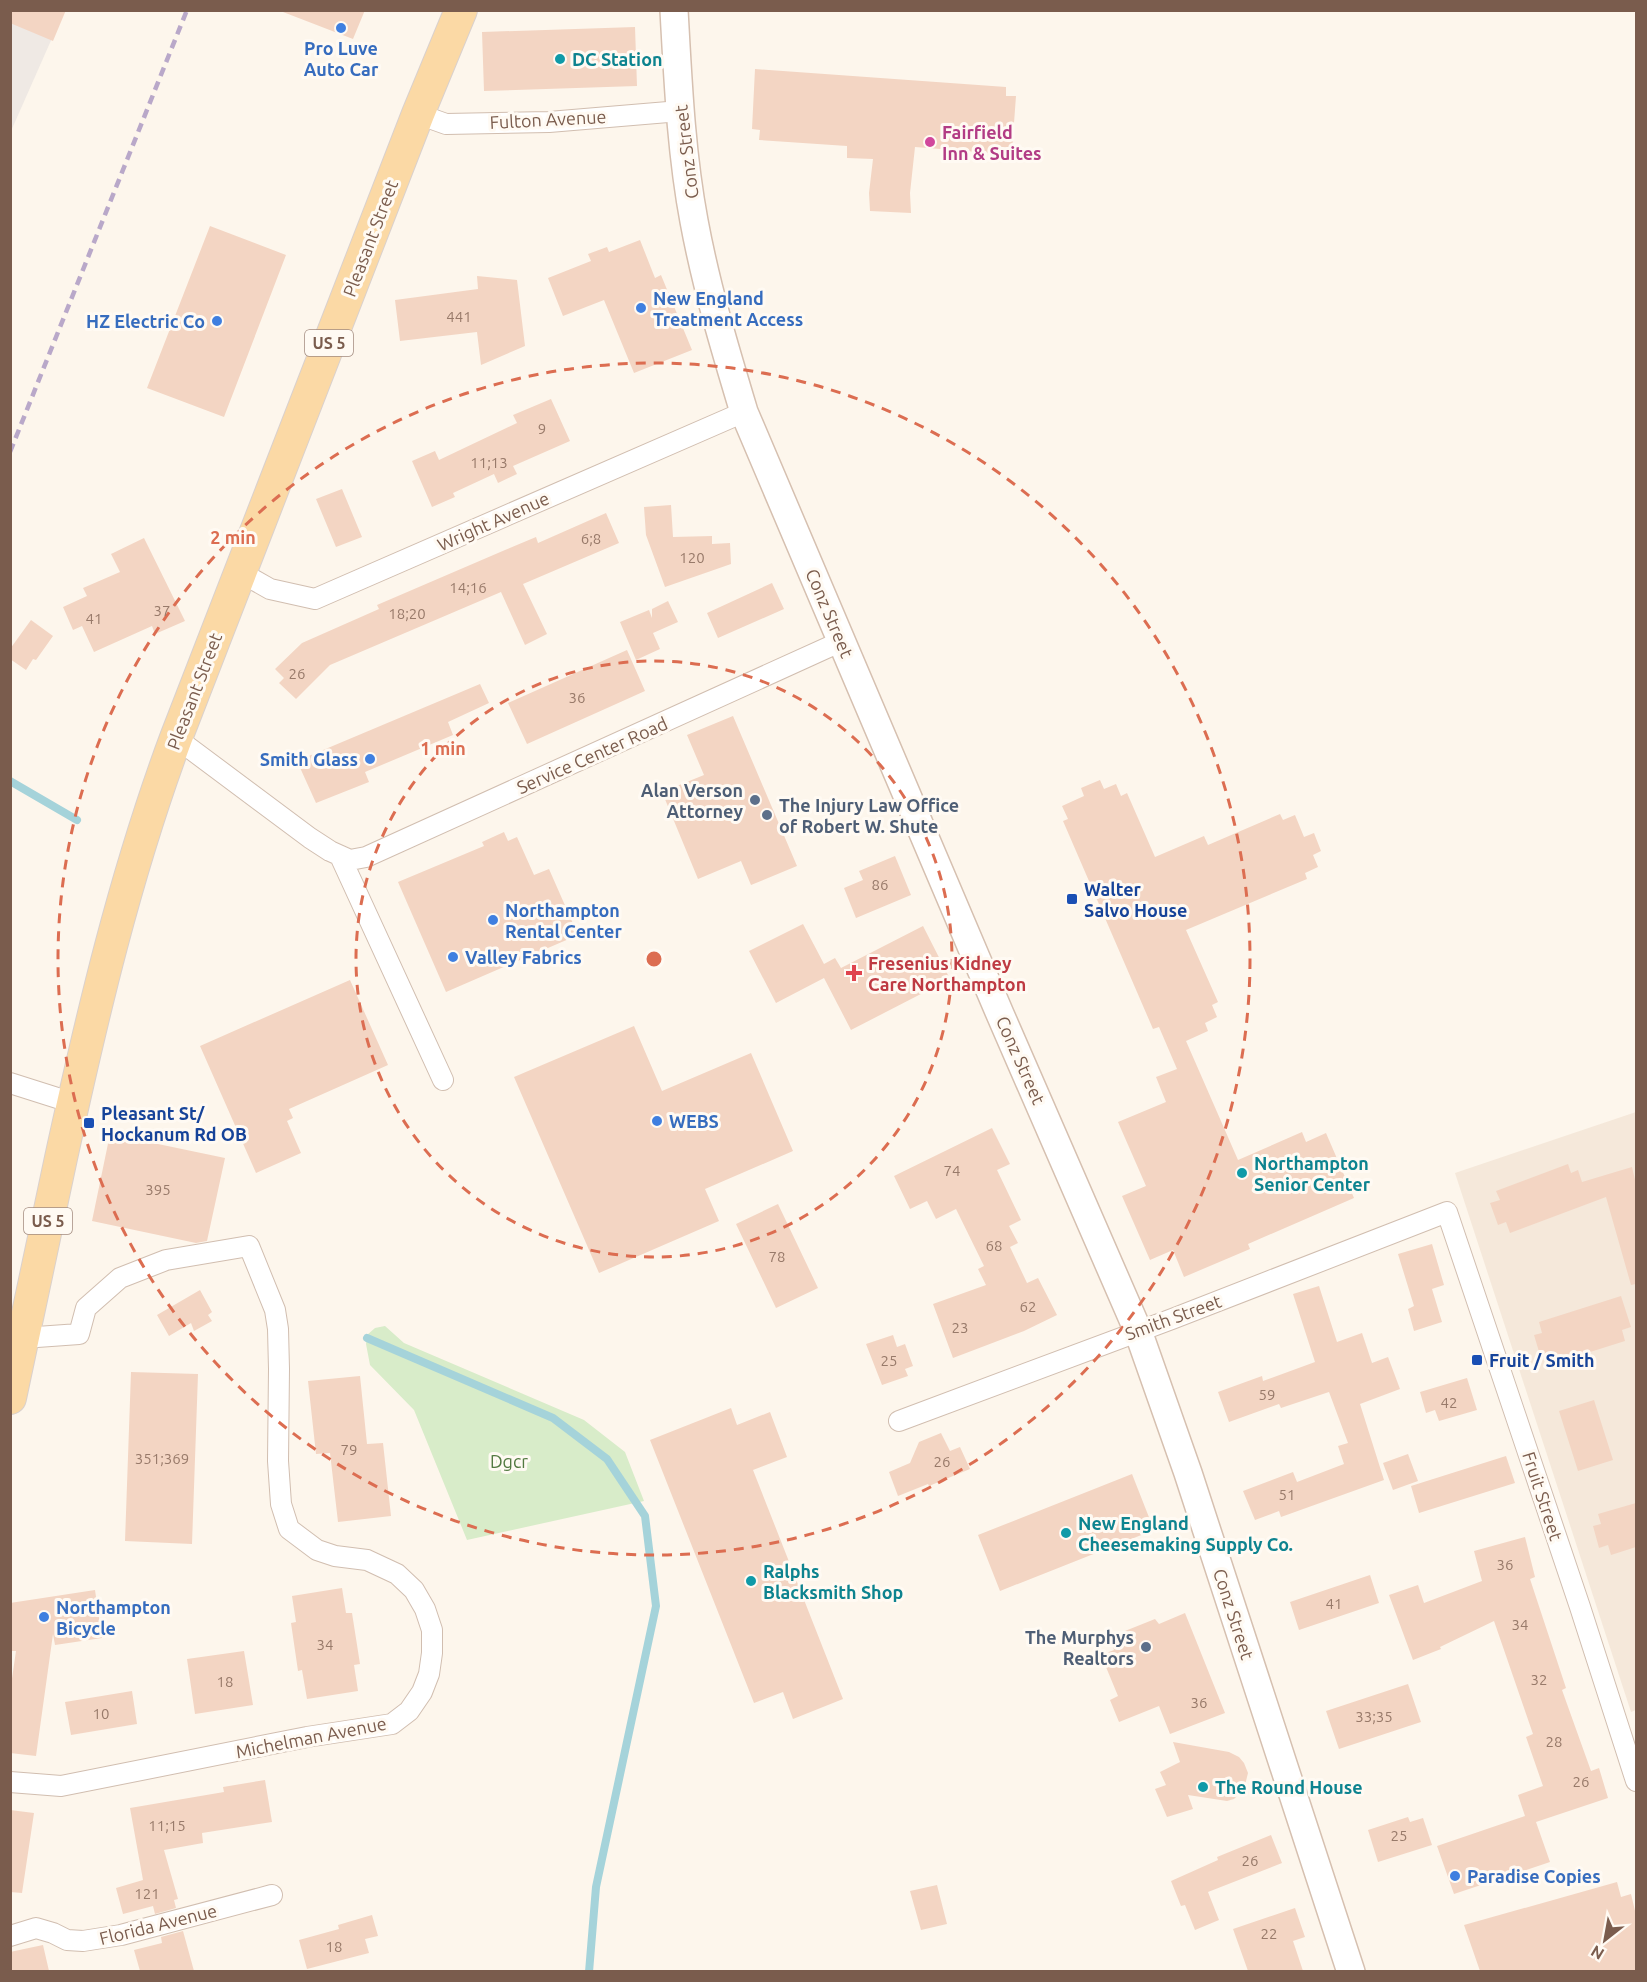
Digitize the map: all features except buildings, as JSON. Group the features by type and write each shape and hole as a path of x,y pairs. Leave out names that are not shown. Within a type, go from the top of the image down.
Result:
{"main road":[{"name":"Pleasant Street","path":"10,1398 99,987 144,829 176,738 240,572 418,114 461,10"},
{"name":"Conz Street","path":"674,10 680,111 694,221 717,325 744,412 1000,1014 1138,1331 1188,1473 1351,1971"}],"street":[{"name":"Fulton Avenue","path":"418,114 446,124 549,122 680,111"},
{"name":"Wright Avenue","path":"240,572 270,589 315,599 744,412"},
{"name":"Service Center Road","path":"340,856 350,860 366,856 842,640"},
{"path":"176,738 310,838 340,856 443,1080"},
{"path":"10,1083 73,1103"},
{"name":"Smith Street","path":"899,1421 1447,1212"},
{"name":"Fruit Street","path":"1447,1212 1636,1781"},
{"name":"Michelman Avenue","path":"10,1782 61,1786 307,1737 392,1724 409,1711 422,1692 431,1664 432,1630 425,1609 414,1590 397,1574 367,1560 334,1556 317,1550 289,1529 281,1504 278,1461 278,1329 275,1310 249,1246 165,1260 120,1278 86,1308 79,1334 23,1338"},
{"name":"Florida Avenue","path":"10,1936 36,1928 67,1940 83,1941 121,1935 272,1895"}],"shaded area":[{"path":"11,11 64,11 11,131"},
{"path":"1636,1112 1636,1710 1631,1712 1455,1173"}],"green space":[{"name":"Dgcr","path":"385,1326 404,1343 584,1420 625,1452 644,1501 467,1540 414,1410 370,1365 366,1344 367,1335 375,1328"}],"waterway":[{"path":"10,781 77,820"},
{"path":"367,1338 553,1418 607,1459 645,1516 656,1606 596,1887 589,1972"}],"railway":[{"path":"10,452 187,10"}],"place":[{"name":"Pro Luve Auto Car","path":"341,28"},
{"name":"DC Station","path":"560,59"},
{"name":"Fairfield Inn & Suites","path":"930,142"},
{"name":"New England Treatment Access","path":"641,308"},
{"name":"HZ Electric Co","path":"217,321"},
{"name":"Smith Glass","path":"370,759"},
{"name":"Alan Verson Attorney","path":"755,800"},
{"name":"The Injury Law Office of Robert W. Shute","path":"767,815"},
{"name":"Walter Salvo House","path":"1072,899"},
{"name":"Northampton Rental Center","path":"493,920"},
{"name":"Valley Fabrics","path":"453,957"},
{"name":"Fresenius Kidney Care Northampton","path":"854,973"},
{"name":"WEBS","path":"657,1121"},
{"name":"Pleasant St/ Hockanum Rd OB","path":"89,1123"},
{"name":"Northampton Senior Center","path":"1242,1173"},
{"name":"Fruit / Smith","path":"1477,1360"},
{"name":"New England Cheesemaking Supply Co.","path":"1066,1533"},
{"name":"Ralphs Blacksmith Shop","path":"751,1581"},
{"name":"Northampton Bicycle","path":"44,1617"},
{"name":"The Murphys Realtors","path":"1146,1647"},
{"name":"The Round House","path":"1203,1787"},
{"name":"Paradise Copies","path":"1455,1876"}]}
